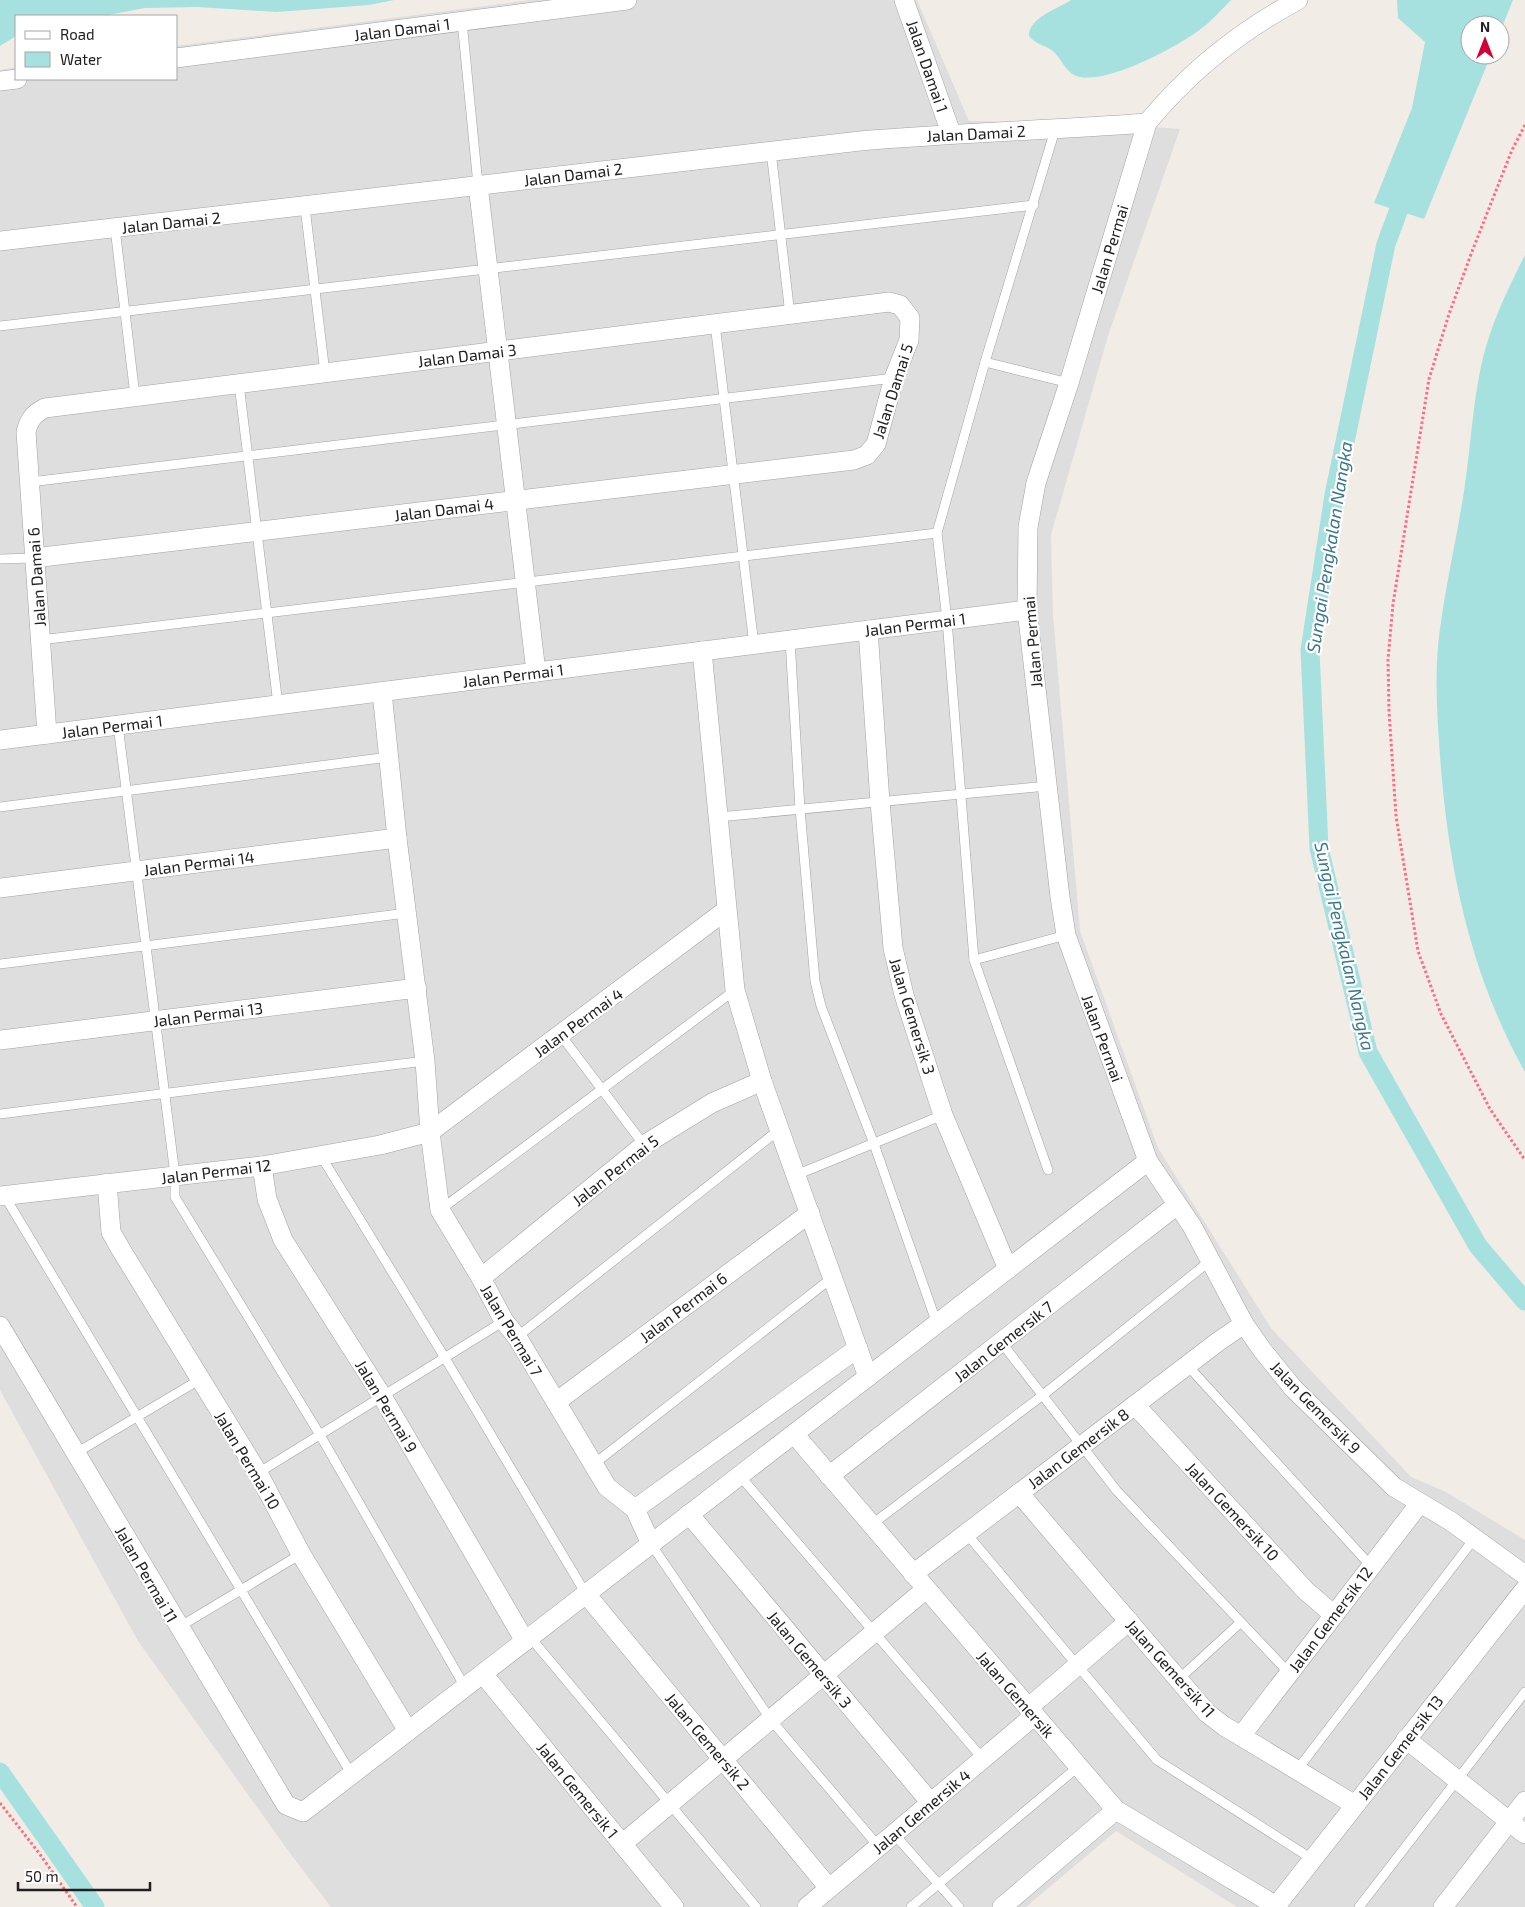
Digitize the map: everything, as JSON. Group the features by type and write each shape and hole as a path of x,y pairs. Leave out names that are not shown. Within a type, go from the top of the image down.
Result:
{"street":[{"name":"Jalan Damai 1","path":"178,58 627,0"},
{"name":"Jalan Damai 1","path":"904,0 951,133"},
{"path":"1147,123 1158,109 1221,49 1269,15 1298,0"},
{"path":"0,81 15,79"},
{"name":"Jalan Damai 2","path":"0,241 305,207 771,150 951,133 1056,130 1147,123"},
{"name":"Jalan Permai","path":"1147,123 1069,383 1036,483 1028,527 1027,610 1066,935 1148,1161"},
{"path":"478,185 536,672"},
{"name":"Jalan Damai 3","path":"29,421 35,414 45,408 889,302 900,305 906,312"},
{"name":"Jalan Damai 5","path":"854,460 867,455 876,444 894,378 909,340 910,318 906,312"},
{"name":"Jalan Damai 6","path":"29,421 26,432 47,734"},
{"name":"Jalan Damai 4","path":"34,558 854,460"},
{"name":"Jalan Permai 1","path":"0,740 1027,610"},
{"name":"Jalan Gemersik 3","path":"868,630 880,802 893,948 904,995 943,1115 1008,1269"},
{"path":"702,651 725,911 735,990 762,1081 868,1377"},
{"name":"Jalan Permai 7","path":"382,692 397,838 426,1061 430,1132 440,1210 481,1278 504,1321 516,1337 607,1487 635,1509 651,1544"},
{"name":"Jalan Permai 14","path":"0,888 397,838"},
{"name":"Jalan Permai 4","path":"430,1132 725,911"},
{"name":"Jalan Permai 13","path":"0,1040 417,988"},
{"name":"Jalan Permai 5","path":"481,1278 644,1145 712,1103 762,1081"},
{"name":"Jalan Permai 12","path":"2,1196 262,1166 321,1156 430,1132"},
{"path":"352,1774 1148,1161"},
{"name":"Jalan Gemersik 9","path":"1148,1161 1192,1226 1244,1324 1293,1388 1394,1487 1525,1575"},
{"name":"Jalan Permai 9","path":"262,1166 267,1199 283,1240 382,1396 528,1639"},
{"name":"Jalan Permai 10","path":"107,1183 111,1232 199,1380 258,1473 301,1554 408,1731"},
{"name":"Jalan Gemersik 7","path":"830,1476 1177,1205"},
{"name":"Jalan Permai 6","path":"556,1402 810,1213"},
{"name":"Jalan Gemersik 8","path":"914,1574 1080,1446 1244,1324"},
{"name":"Jalan Permai 11","path":"0,1326 286,1805 303,1812 352,1774"},
{"path":"635,1509 858,1348"},
{"name":"Jalan Gemersik 10","path":"1135,1405 1306,1591 1334,1615"},
{"name":"Jalan Gemersik","path":"794,1434 1116,1810 1277,1906"},
{"name":"Jalan Gemersik 11","path":"1019,1493 1207,1712 1241,1736 1355,1805"},
{"name":"Jalan Gemersik 12","path":"1241,1736 1420,1503"},
{"name":"Jalan Gemersik 3","path":"689,1514 931,1803"},
{"path":"622,1844 926,1589"},
{"name":"Jalan Gemersik 13","path":"1277,1906 1525,1589"},
{"name":"Jalan Gemersik 2","path":"586,1594 830,1888"},
{"name":"Jalan Gemersik 4","path":"807,1907 983,1759 1076,1666 1129,1621"},
{"name":"Jalan Gemersik 1","path":"483,1674 674,1907"},
{"path":"1406,1739 1525,1834"},
{"path":"1443,1907 1525,1801"},
{"path":"1002,1907 1116,1810"}],"lane":[{"path":"462,22 478,185"},
{"path":"1048,1170 974,960 947,620 937,533 985,362 1056,130"},
{"path":"771,150 790,315"},
{"path":"0,326 1034,205"},
{"path":"305,207 325,373"},
{"path":"115,228 134,396"},
{"path":"715,324 754,644"},
{"path":"985,362 1069,383"},
{"path":"30,482 894,378"},
{"path":"239,384 278,705"},
{"path":"40,640 937,533"},
{"path":"0,559 34,558"},
{"path":"790,640 800,809 815,981 821,1006 874,1144 937,1324"},
{"path":"118,725 165,1094 176,1197 320,1435 465,1687"},
{"path":"0,806 389,758"},
{"path":"718,817 1047,786"},
{"path":"0,964 407,913"},
{"path":"974,960 1066,935"},
{"path":"440,1210 735,990"},
{"path":"560,1034 644,1145"},
{"path":"0,1114 426,1061"},
{"path":"796,1175 943,1115"},
{"path":"516,1337 780,1129"},
{"path":"321,1156 445,1358 586,1594"},
{"path":"2,1196 137,1416 352,1774"},
{"path":"871,1525 1043,1395 1211,1260"},
{"path":"594,1464 833,1277"},
{"path":"258,1473 504,1321"},
{"path":"1001,1342 1080,1446 1117,1491 1289,1673"},
{"path":"1187,1365 1371,1566"},
{"path":"76,1453 199,1380"},
{"path":"740,1476 983,1759"},
{"path":"966,1534 1157,1760 1312,1859"},
{"path":"1297,1770 1474,1539"},
{"path":"651,1544 771,1720 879,1847"},
{"path":"178,1627 301,1554"},
{"path":"1179,1679 1241,1622"},
{"path":"528,1639 756,1907"},
{"path":"1359,1907 1525,1692"},
{"path":"911,1907 1079,1766"},
{"path":"894,1834 959,1907"}],"path":[{"path":"1525,125 1512,150 1469,258 1429,379 1393,604 1388,660 1389,711 1396,816 1418,951 1425,976 1445,1023 1490,1109 1525,1160"},
{"path":"0,1804 39,1853 76,1907"}],"shaded area":[{"path":"531,0 917,0 969,121 1111,124 1180,129 1108,336 1051,535 1053,615 1080,931 1158,1148 1271,1328 1411,1477 1446,1492 1525,1540 1525,1907 1237,1907 1116,1831 1026,1907 331,1907 292,1856 138,1641 0,1390 0,70 15,67 15,80 178,80 178,46"}],"water":[{"path":"0,0 394,0 369,5 277,12 197,7 145,8 108,15 15,15 15,37 0,46"},
{"path":"1071,0 1231,0 1202,28 1173,47 1119,71 1086,78 1071,73 1054,52 1029,36 1030,29 1039,19"},
{"path":"1397,0 1513,0 1507,15 1460,15 1460,65 1487,65 1424,219 1374,203 1412,108 1425,42 1398,18"},
{"path":"1525,255 1525,1072 1506,1035 1476,958 1456,879 1449,838 1440,756 1437,676 1440,629 1467,472 1479,374 1497,316"}],"waterway":[{"name":"Sungai Pengkalan Nangka","path":"1407,188 1386,244 1334,495 1310,650 1319,848 1368,1052 1478,1246 1525,1301"},
{"path":"0,1772 95,1907"}]}
